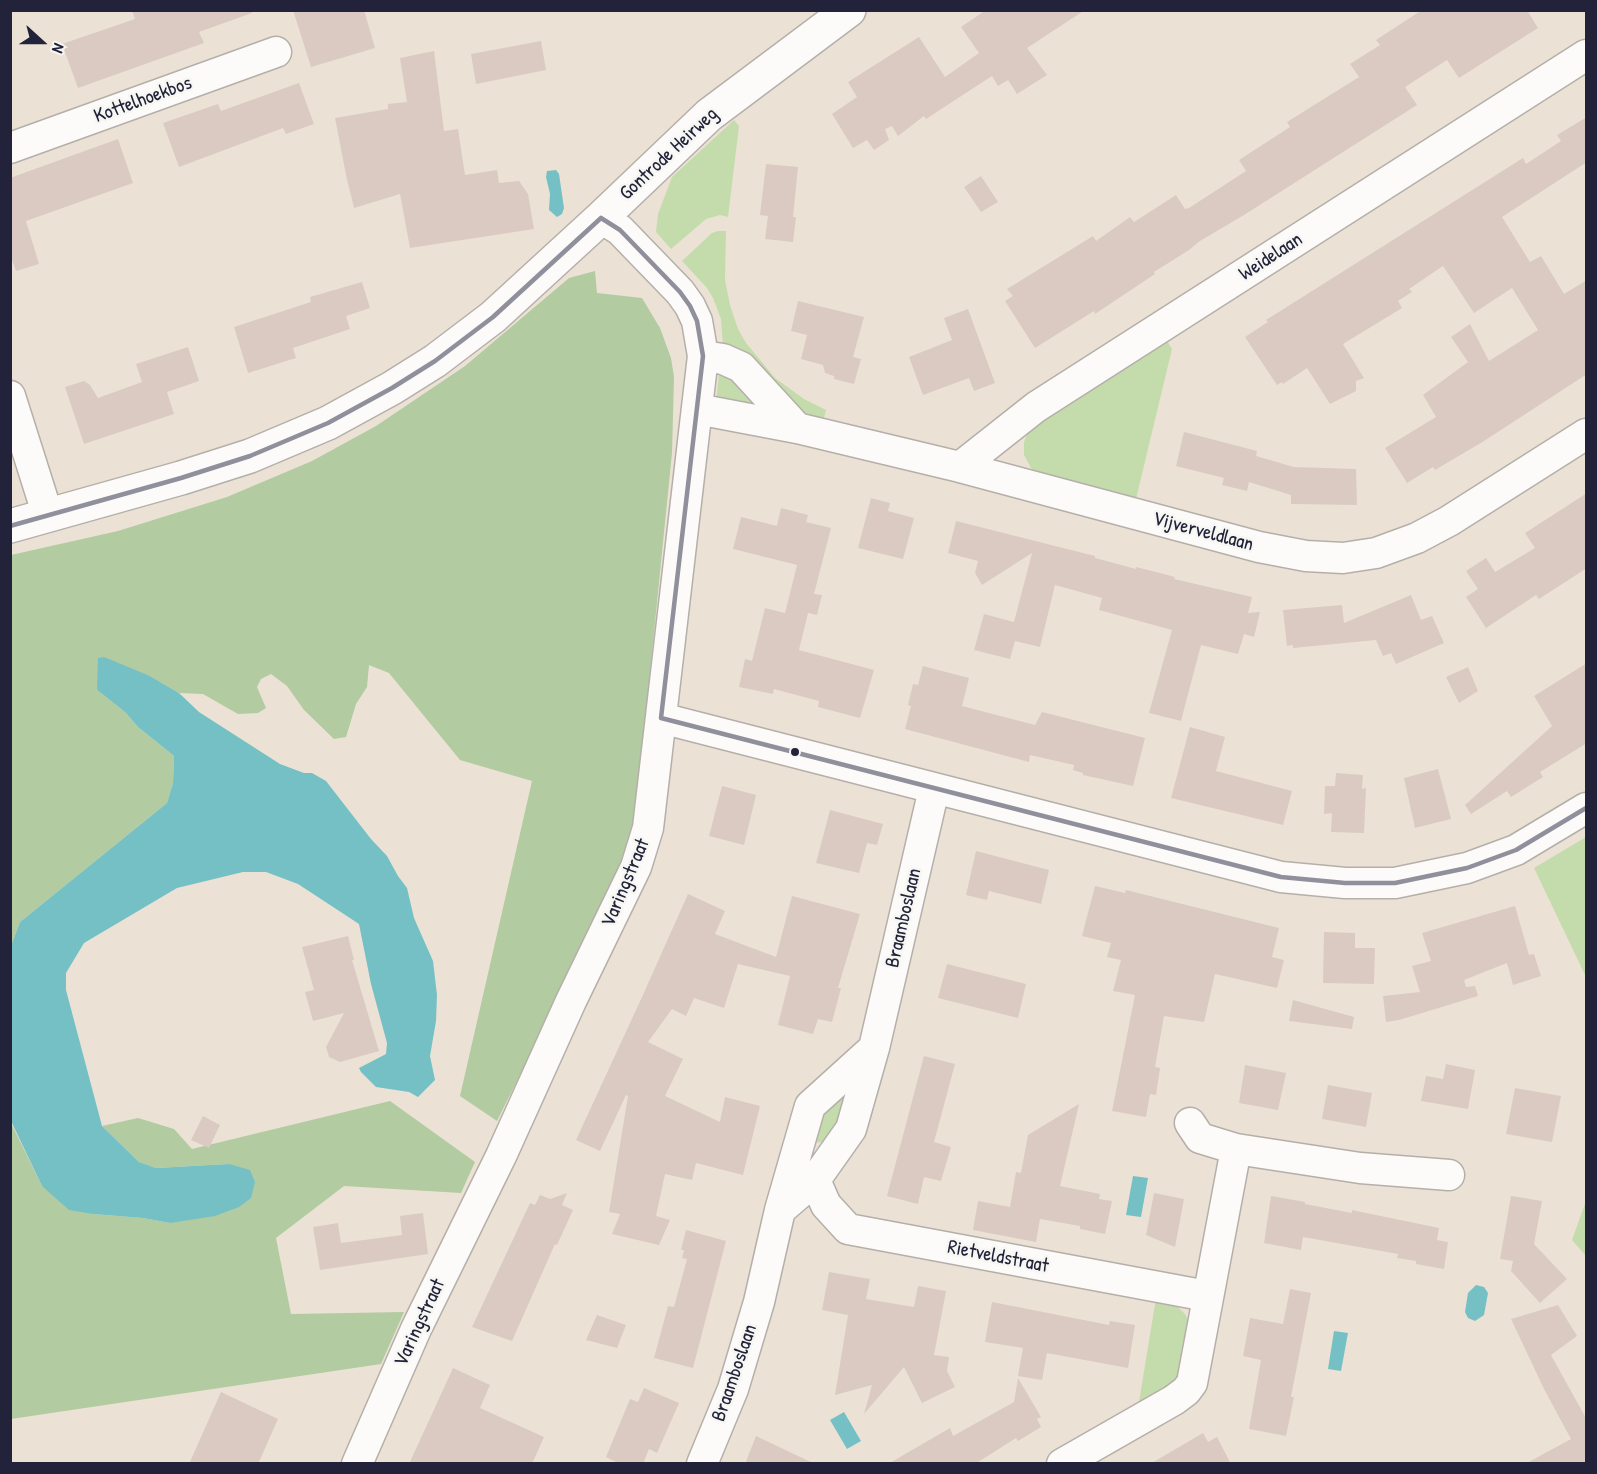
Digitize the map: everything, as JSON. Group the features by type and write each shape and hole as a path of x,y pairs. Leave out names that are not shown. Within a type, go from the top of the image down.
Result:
{"street":[{"name":"Gontrode Heirweg","path":"10,526 250,456 328,423 392,388 435,361 493,317 709,116 849,10"},
{"name":"Kottelhoekbos","path":"10,148 276,52"},
{"name":"Weidelaan","path":"960,467 1036,407 1587,55"},
{"name":"Varingstraat","path":"357,1464 416,1329 501,1156 571,1001 636,867 648,828 703,356 697,321 680,292 620,230 601,218"},
{"path":"703,356 723,359 741,367 797,428"},
{"path":"10,396 48,516"},
{"name":"Vijverveldlaan","path":"697,409 797,428 960,467 1259,547 1306,556 1343,558 1376,554 1417,538 1449,521 1587,434"},
{"path":"661,718 1281,877 1345,883 1395,883 1467,868 1516,850 1587,808"},
{"name":"Braamboslaan","path":"780,1210 815,1180 851,1129 874,1048 934,789"},
{"name":"Braamboslaan","path":"702,1464 733,1389 759,1302 780,1210 810,1106 874,1048"},
{"path":"1190,1123 1200,1138 1236,1149 1360,1168 1449,1175"},
{"path":"1062,1464 1186,1391 1192,1383 1236,1149"},
{"name":"Rietveldstraat","path":"815,1180 826,1205 848,1229 1207,1296"}],"green space":[{"path":"734,120 739,126 728,217 720,215 706,219 671,249 656,232 658,214 672,177"},
{"path":"726,231 725,280 738,329 746,343 775,378 804,399 826,410 823,422 798,409 723,347 721,319 713,298 707,288 682,261 712,233"},
{"path":"595,271 597,293 642,298 660,328 671,358 674,377 672,453 635,821 617,880 497,1121 460,1096 532,781 460,760 389,673 369,665 367,687 356,704 346,737 334,739 304,710 287,686 271,674 261,679 257,687 266,708 258,713 238,714 203,694 179,693 150,676 131,670 97,690 174,756 173,783 167,803 20,922 11,946 11,555 118,531 227,497 312,461 376,426 465,366 569,278"},
{"path":"1166,339 1172,349 1135,503 1035,473 1024,455 1024,442 1028,432 1036,423"},
{"path":"727,372 777,413 716,402 719,373"},
{"path":"1586,837 1586,977 1534,868"},
{"path":"847,1092 842,1122 822,1142 814,1143 817,1116"},
{"path":"390,1101 475,1162 461,1193 344,1186 276,1238 291,1314 404,1312 381,1364 11,1419 10,1121 42,1186 93,1214 143,1218 170,1223 229,1164 156,1168 139,1162 102,1126 138,1118 174,1129 192,1149"},
{"path":"1586,1201 1586,1256 1572,1240"},
{"path":"1156,1298 1174,1303 1185,1314 1189,1322 1184,1374 1138,1408"}],"water":[{"path":"556,170 559,174 564,208 562,214 557,217 549,210 550,194 546,177 547,171"},
{"path":"104,657 150,676 179,693 199,712 280,764 304,773 312,773 326,781 387,856 407,888 414,918 433,961 437,995 436,1021 430,1056 435,1080 418,1097 409,1092 376,1087 361,1072 359,1068 386,1054 387,1043 371,984 359,924 298,884 266,872 243,872 177,888 84,943 66,973 66,990 102,1126 139,1162 156,1168 229,1164 250,1170 255,1182 251,1198 239,1207 215,1216 170,1223 69,1210 42,1186 11,1121 10,956 11,946 20,922 167,803 173,783 174,756 97,690 98,658"},
{"path":"1133,1176 1148,1178 1141,1217 1126,1215"},
{"path":"1476,1285 1484,1287 1488,1293 1484,1315 1475,1321 1468,1318 1465,1312 1468,1293"},
{"path":"1334,1331 1348,1333 1341,1371 1328,1369"},
{"path":"844,1412 861,1441 847,1449 830,1420"}],"building":[{"path":"132,10 252,10 252,13 199,32 204,43 78,88 62,44 135,19"},
{"path":"293,10 364,10 375,48 311,67"},
{"path":"986,10 1085,10 1027,48 1047,75 1017,94 1008,80 998,86 992,76 926,119 924,116 898,136 892,126 885,129 889,140 874,150 867,140 853,148 832,114 857,97 848,82 919,37 945,77 979,53 961,27"},
{"path":"1422,10 1527,10 1538,28 1459,78 1447,60 1405,87 1417,105 1200,241 1095,314 1094,311 1035,348 1005,301 1013,296 1007,289 1093,236 1096,241 1130,217 1134,222 1176,195 1185,209 1189,208 1246,171 1239,160 1290,127 1287,122 1359,77 1350,64 1380,45 1376,40"},
{"path":"541,41 546,70 476,84 471,54"},
{"path":"434,51 444,131 458,129 465,175 497,170 499,183 519,181 528,194 534,229 410,248 400,194 354,208 335,118 388,109 388,104 407,102 400,58"},
{"path":"299,83 314,124 286,134 283,128 179,167 163,123 218,104 221,111"},
{"path":"1587,117 1587,162 1502,217 1530,262 1541,256 1564,294 1587,280 1587,374 1484,441 1435,470 1433,467 1407,483 1385,448 1436,417 1423,395 1468,362 1451,337 1470,324 1489,361 1538,330 1512,288 1474,313 1443,266 1409,289 1412,292 1398,301 1402,308 1343,344 1364,378 1356,381 1356,391 1330,404 1307,368 1283,384 1282,382 1277,385 1245,337 1268,322 1266,320 1523,158 1526,164 1561,141 1557,135"},
{"path":"118,139 133,183 26,221 39,264 16,271 10,254 10,178"},
{"path":"766,164 798,167 793,242 765,239 768,216 760,215"},
{"path":"981,176 998,202 981,212 964,187"},
{"path":"362,282 370,308 346,316 350,329 293,348 296,358 248,373 234,327 311,302 310,297"},
{"path":"798,301 864,317 853,357 861,359 854,384 834,379 834,376 825,373 823,365 801,359 807,335 791,331"},
{"path":"968,309 995,383 974,391 969,378 923,395 909,357 952,340 944,318"},
{"path":"188,347 199,381 167,392 174,414 84,444 65,387 84,381 90,385 98,398 142,382 136,364"},
{"path":"1184,432 1257,451 1256,456 1294,467 1356,469 1357,505 1291,504 1291,495 1249,482 1247,491 1222,485 1224,478 1176,466"},
{"path":"1587,493 1587,568 1539,599 1536,595 1486,628 1466,597 1478,589 1466,571 1486,558 1495,572 1535,548 1525,533"},
{"path":"871,498 890,503 888,511 914,518 903,559 858,548"},
{"path":"781,508 808,515 806,522 831,528 814,594 822,595 817,615 808,613 799,650 874,670 860,718 818,707 819,701 774,689 773,694 739,687 745,659 752,661 765,608 785,613 797,565 733,549 741,517 777,526"},
{"path":"956,521 1095,556 1095,558 1136,569 1136,567 1175,577 1174,579 1252,597 1248,613 1260,612 1254,637 1244,634 1238,654 1201,645 1181,721 1149,713 1172,630 1099,610 1102,598 1055,585 1040,647 1015,641 1010,659 974,650 984,614 1014,622 1032,553 982,585 975,573 978,561 948,553"},
{"path":"1411,595 1421,620 1432,616 1444,643 1396,664 1391,653 1383,656 1376,640 1293,648 1293,645 1287,646 1283,610 1342,605 1344,623"},
{"path":"1587,663 1587,743 1540,772 1543,777 1511,797 1507,791 1471,814 1465,805 1552,726 1534,696"},
{"path":"923,666 969,678 962,706 1035,725 1042,712 1145,738 1133,786 1083,775 1073,770 1074,765 1030,755 1029,762 905,729 911,706 908,705 913,684 918,685"},
{"path":"1468,667 1478,691 1459,703 1446,677"},
{"path":"1190,727 1225,737 1216,771 1292,791 1283,825 1171,798"},
{"path":"1438,769 1451,819 1415,828 1404,778"},
{"path":"1336,773 1363,775 1362,789 1366,788 1364,833 1331,832 1332,813 1324,814 1325,786 1335,786"},
{"path":"722,786 756,795 744,845 709,836"},
{"path":"830,810 883,824 877,845 867,843 859,873 816,863"},
{"path":"976,851 1049,870 1041,904 989,891 987,900 966,895"},
{"path":"1095,886 1125,893 1126,890 1279,928 1272,957 1284,960 1277,988 1215,974 1204,1022 1164,1016 1155,1067 1160,1068 1156,1095 1150,1094 1146,1117 1112,1111 1135,995 1113,991 1121,960 1107,957 1111,943 1082,936"},
{"path":"688,894 725,911 715,934 776,957 792,896 860,914 838,988 841,988 832,1022 818,1019 813,1034 778,1025 790,976 738,964 724,1008 694,998 686,1016 672,1009 648,1042 683,1059 665,1096 720,1122 725,1097 760,1106 743,1175 696,1163 692,1180 665,1174 656,1216 670,1220 659,1245 612,1234 620,1214 609,1212 628,1096 626,1095 600,1151 576,1140"},
{"path":"1515,906 1529,955 1534,954 1541,976 1513,985 1507,963 1464,980 1466,987 1475,986 1478,996 1386,1022 1383,996 1420,992 1412,966 1431,961 1422,933"},
{"path":"1324,932 1355,933 1355,948 1375,948 1374,984 1323,983"},
{"path":"348,936 354,960 352,960 379,1051 340,1062 329,1057 326,1047 344,1013 313,1021 305,992 314,990 302,947"},
{"path":"947,964 1026,984 1018,1018 938,998"},
{"path":"1293,1000 1354,1017 1352,1029 1289,1021"},
{"path":"924,1056 955,1064 934,1142 951,1147 941,1181 924,1177 918,1204 887,1196"},
{"path":"1446,1064 1475,1070 1468,1109 1421,1101 1426,1076 1443,1079"},
{"path":"1245,1065 1286,1073 1278,1110 1239,1103"},
{"path":"1328,1085 1372,1093 1366,1127 1322,1119"},
{"path":"1515,1088 1561,1096 1552,1142 1506,1134"},
{"path":"1079,1104 1060,1186 1100,1194 1099,1199 1112,1201 1105,1234 1080,1229 1080,1226 1040,1219 1036,1242 973,1230 978,1201 1010,1207 1016,1172 1021,1173 1028,1135"},
{"path":"203,1116 220,1125 209,1148 191,1140"},
{"path":"567,1193 562,1205 573,1210 557,1245 555,1244 512,1341 472,1327 530,1203 535,1205 540,1195 550,1199"},
{"path":"1154,1193 1184,1199 1175,1247 1146,1235"},
{"path":"1271,1196 1439,1228 1437,1240 1448,1242 1444,1269 1397,1258 1398,1254 1303,1237 1301,1250 1264,1243"},
{"path":"1511,1196 1542,1201 1534,1244 1567,1279 1540,1303 1511,1271 1513,1261 1500,1259"},
{"path":"423,1213 428,1254 320,1270 313,1227 338,1223 341,1243 402,1235 400,1216"},
{"path":"686,1230 726,1241 693,1368 654,1358 668,1306 674,1307 687,1259 682,1258 684,1250 681,1250"},
{"path":"829,1272 870,1279 866,1299 914,1307 918,1286 946,1291 934,1355 949,1357 947,1371 955,1387 922,1403 904,1367 864,1414 872,1385 835,1395 848,1315 822,1310"},
{"path":"1290,1289 1311,1293 1286,1436 1249,1429 1261,1360 1243,1356 1250,1318 1283,1324"},
{"path":"992,1302 1109,1325 1110,1321 1135,1325 1128,1368 1047,1353 1042,1380 1018,1376 1023,1348 985,1342"},
{"path":"1558,1305 1577,1336 1551,1355 1587,1420 1587,1464 1525,1464 1571,1439 1511,1319"},
{"path":"597,1315 626,1325 617,1348 586,1340"},
{"path":"453,1368 490,1385 480,1408 544,1437 532,1464 409,1464"},
{"path":"1018,1378 1041,1417 1037,1419 1041,1427 1018,1441 1016,1438 975,1464 888,1464 950,1428 953,1436 1014,1402"},
{"path":"644,1388 679,1403 657,1453 649,1449 643,1464 620,1464 606,1457 630,1399 638,1402"},
{"path":"221,1392 278,1419 258,1464 189,1464"},
{"path":"1203,1433 1208,1442 1217,1437 1231,1464 1150,1464"},
{"path":"756,1436 815,1464 745,1464"}],"transit line":[{"path":"601,218 620,230 680,292 697,321 703,356 661,718"},
{"path":"10,526 181,478 250,456 328,423 392,388 435,361 493,317 601,218"},
{"path":"661,718 1281,877 1345,883 1395,883 1467,868 1516,850 1586,808"}]}
